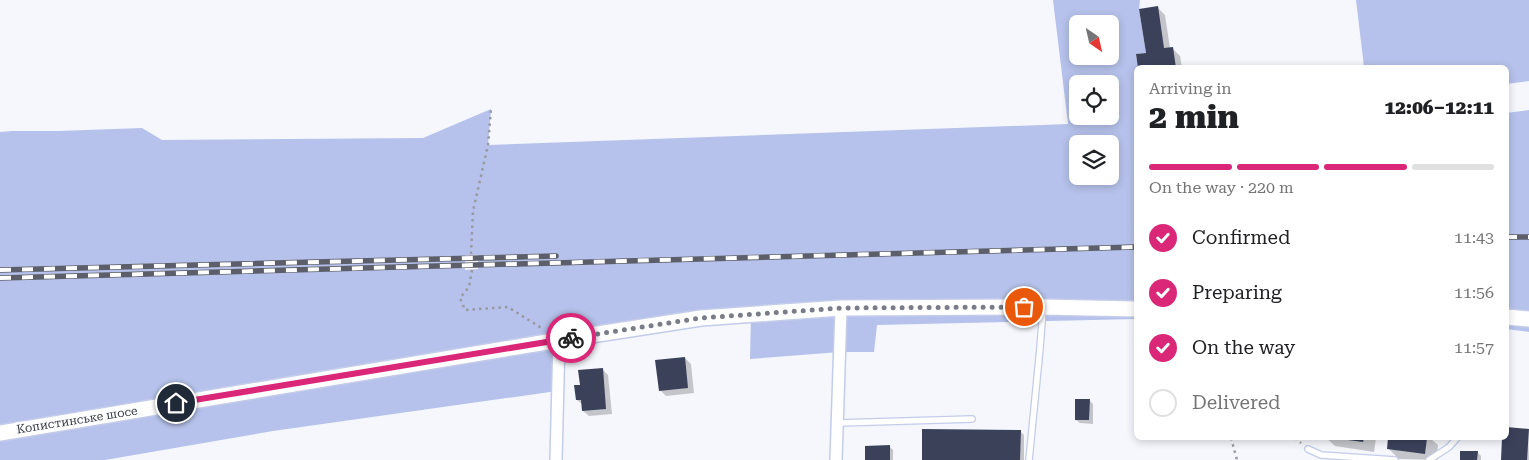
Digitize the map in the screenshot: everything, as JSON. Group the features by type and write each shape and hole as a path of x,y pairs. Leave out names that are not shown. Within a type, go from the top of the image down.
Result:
{"street":[{"name":"Копистинське шосе","path":"0,433 701,318 841,308 1043,307 1134,309"},
{"path":"836,460 841,308"},
{"path":"1509,316 1529,319"},
{"path":"556,460 558,340"}],"lane":[{"path":"1029,460 1043,307"},
{"path":"838,423 972,419"},
{"path":"1429,460 1449,447 1455,440"},
{"path":"1308,449 1321,455 1395,460"}],"path":[{"path":"472,254 473,211 488,145 491,109"},
{"path":"472,270 469,287 460,298 465,310 508,307 558,340"},
{"path":"1232,440 1237,460"}],"shaded area":[{"path":"1053,0 1140,0 1139,9 1146,53 1136,54 1138,65 1134,65 1134,319 877,325 874,352 840,352 750,359 751,315 559,340 557,391 273,431 105,460 0,460 0,132 142,128 162,140 423,138 491,109 488,145 1068,124","holes":["465,255 478,255 478,269 465,270"]},
{"path":"1356,0 1529,0 1529,81 1509,84 1509,65 1364,65"},
{"path":"1529,110 1529,332 1509,329 1509,113"}],"building":[{"path":"1158,6 1164,48 1173,47 1176,65 1138,65 1136,54 1146,53 1139,9"},
{"path":"685,357 688,388 659,391 655,360"},
{"path":"603,368 606,409 582,411 581,400 576,400 574,385 580,385 578,370"},
{"path":"1075,399 1090,399 1089,420 1075,420"},
{"path":"1509,427 1529,429 1527,460 1501,460 1502,440 1509,440"},
{"path":"922,429 1021,430 1020,460 922,460"},
{"path":"1348,440 1364,440 1363,442"},
{"path":"1388,440 1427,440 1425,454 1387,449"},
{"path":"890,445 890,460 865,460 865,446"},
{"path":"1460,451 1478,451 1477,460 1460,460"}],"railway":[{"path":"1509,237 1529,237"},
{"path":"0,278 1134,247"},
{"path":"0,270 556,256"}],"way so far":[{"path":"571,338 701,318 841,308 1024,307"}],"route":[{"path":"176,403 571,338"}]}
